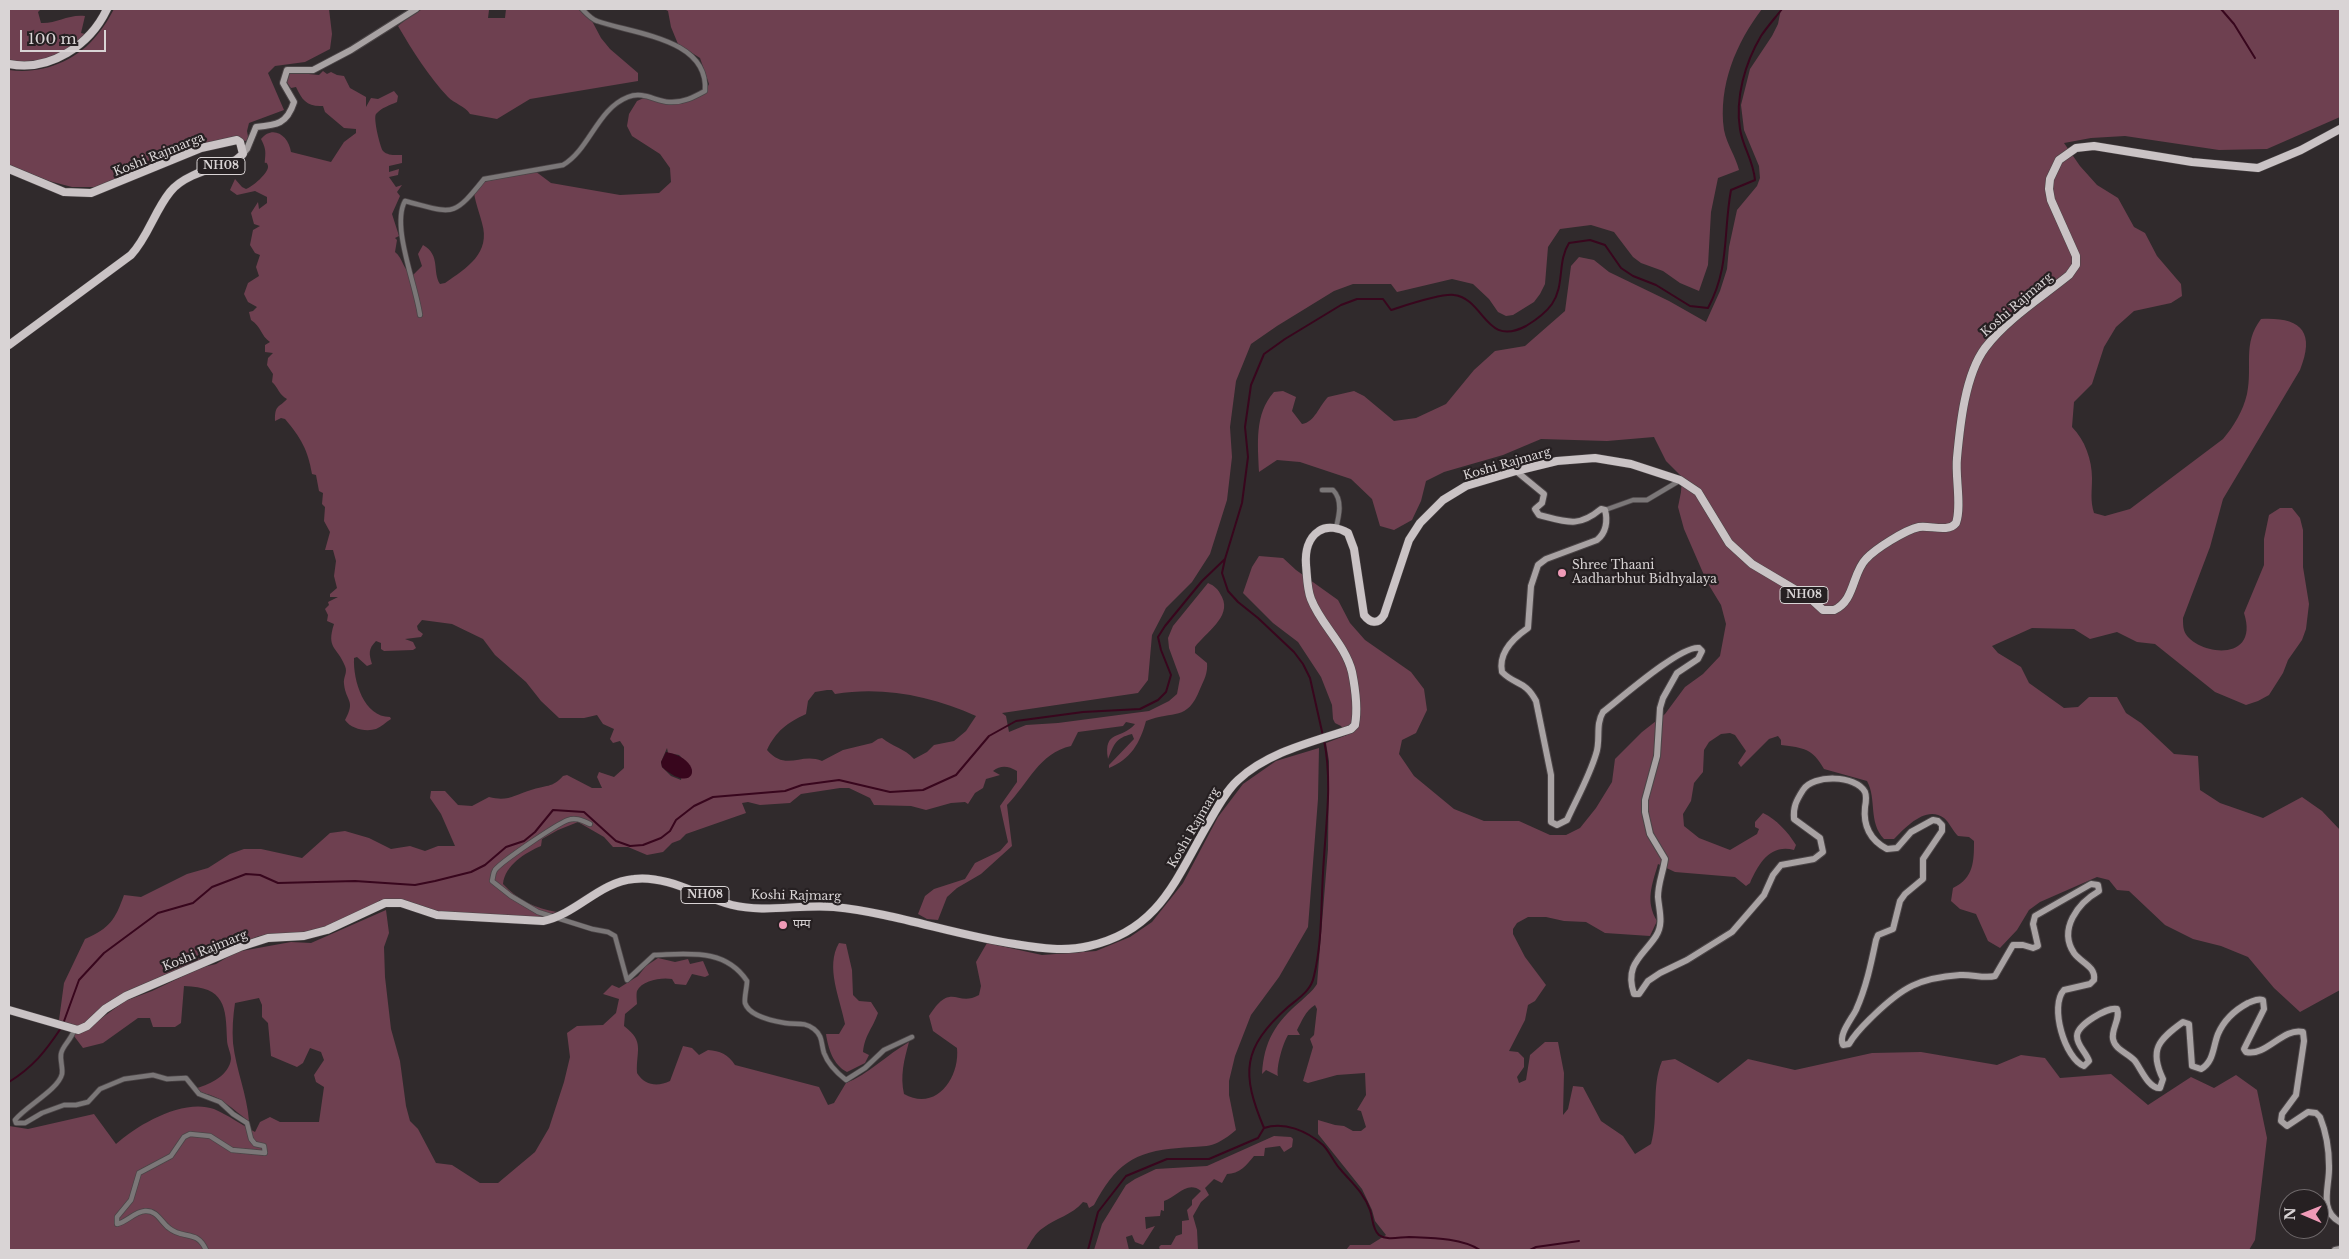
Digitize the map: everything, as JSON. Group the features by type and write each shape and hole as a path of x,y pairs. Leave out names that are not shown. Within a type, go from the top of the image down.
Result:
{"main road":[{"path":"9,64 31,65 54,60 87,39 96,29 107,9"},
{"name":"Koshi Rajmarg","path":"71,1029 87,1026 105,1009 126,996 240,947 268,938 304,936 327,930 385,903 401,903 437,915 531,922 558,918 601,889 622,881 644,878 672,884 734,905 766,908 832,907 874,913 1002,942 1057,950 1088,947 1125,932 1155,912 1173,889 1214,813 1235,782 1258,763 1289,750 1351,729 1355,725 1352,671 1344,653 1310,597 1306,559 1311,538 1325,528 1336,528 1348,533 1352,541 1360,580 1364,615 1370,622 1379,620 1384,615 1408,540 1420,523 1443,500 1466,486 1516,471 1557,461 1595,458 1640,466 1680,480 1698,492 1729,544 1752,564 1811,599 1824,610 1838,609 1849,596 1860,568 1875,551 1918,527 1949,528 1956,523 1956,468 1960,424 1977,364 1984,349 1997,335 2069,275 2076,265 2076,256 2051,200 2049,189 2050,179 2059,160 2076,148 2094,146 2192,162 2258,168 2293,154 2340,129"},
{"name":"Koshi Rajmarga","path":"9,169 64,192 91,193 201,148 237,140 242,145 243,154"},
{"name":"NH08","path":"9,345 131,255 140,245 170,192 178,184 236,160 243,154"},
{"path":"9,1010 32,1015 71,1029"}],"street":[{"path":"243,154 256,127 276,125 290,115 294,102 283,83 287,70 313,70 351,50 416,9"},
{"path":"420,315 400,226 400,210 405,201 447,212 464,204 484,179 563,165 573,159 609,110 628,96 643,95 669,102 691,99 705,91 706,82 700,66 691,54 631,29 595,20 582,9"},
{"path":"1516,471 1544,494 1542,503 1535,509 1539,515 1581,522 1587,520 1601,509 1605,510 1633,500 1647,500 1680,480"},
{"path":"1322,490 1334,490 1336,493 1340,512 1336,528"},
{"path":"1605,510 1606,523 1602,536 1597,540 1546,558 1538,564 1531,586 1528,628 1511,641 1502,656 1500,664 1502,672 1509,679 1524,684 1536,701 1551,776 1550,817 1551,822 1557,825 1567,820 1596,756 1600,740 1598,725 1604,712 1672,658 1693,647 1699,648 1702,651 1698,659 1677,673 1663,698 1660,708 1657,756 1645,800 1645,812 1650,834 1665,859 1664,869 1659,878 1658,896 1661,923 1657,935 1634,963 1632,969 1634,994 1639,994 1648,982 1660,973 1686,960 1732,932 1764,895 1773,874 1781,865 1819,857 1823,852 1820,838 1794,819 1794,804 1805,786 1819,779 1833,778 1858,784 1866,795 1864,815 1870,836 1887,849 1896,848 1911,832 1933,820 1938,820 1942,825 1942,831 1923,859 1923,879 1905,894 1900,901 1893,929 1878,935 1866,981 1856,1009 1841,1038 1843,1045 1849,1044 1857,1030 1902,990 1913,984 1959,975 1995,976 2013,945 2023,944 2033,948 2038,946 2033,924 2036,916 2091,884 2098,885 2099,891 2078,907 2068,931 2072,949 2092,969 2094,980 2090,984 2064,990 2058,1001 2062,1032 2078,1062 2084,1066 2089,1061 2078,1042 2078,1030 2110,1009 2117,1009 2118,1014 2113,1041 2117,1047 2132,1058 2153,1086 2160,1088 2163,1079 2156,1064 2155,1054 2158,1045 2164,1038 2183,1022 2188,1024 2192,1066 2201,1069 2210,1061 2218,1033 2228,1018 2257,999 2263,1000 2264,1009 2244,1049 2250,1054 2294,1032 2303,1032 2296,1096 2282,1114 2281,1121 2288,1126 2308,1112 2316,1113 2320,1117 2324,1128 2329,1159 2326,1200 2328,1210 2334,1219 2340,1222"},
{"path":"590,824 579,819 569,820 549,830 504,862 494,872 492,881 511,896 538,912 592,929 608,932 615,936 627,980 654,954 716,956 727,961 741,972 747,981 744,1002 749,1011 786,1024 802,1023 813,1028 820,1035 824,1053 830,1064 846,1080 865,1068 884,1050 912,1036"},
{"path":"71,1029 61,1054 63,1064 61,1076 55,1087 21,1113 15,1120 16,1122 25,1123 42,1113 64,1105 88,1102 100,1089 124,1079 153,1076 167,1079 186,1078 200,1094 220,1102 247,1123 251,1139 255,1144 264,1146 265,1153 232,1150 210,1136 190,1134 184,1137 170,1156 139,1173 131,1200 117,1217 117,1224 139,1212 154,1213 176,1234 197,1238 202,1242 206,1250"},
{"path":"2335,1250 2340,1249"}],"shaded area":[{"path":"9,9 41,9 38,12 41,23 73,16 85,16 81,33 85,34 83,39 48,58 31,62 9,61"},
{"path":"114,9 329,9 332,34 330,49 305,62 275,66 268,73 284,110 249,123 247,131 249,142 235,138 178,154 125,177 95,187 72,187 49,181 9,165 9,70 21,71 46,68 69,59 89,44 102,29"},
{"path":"424,9 486,9 489,10 488,18 505,18 506,9 578,9 592,21 601,38 610,49 638,73 638,81 530,99 497,119 470,114 448,97 434,81 398,26 415,12"},
{"path":"664,9 1762,9 1744,36 1731,66 1727,81 1724,97 1724,130 1739,170 1718,178 1711,212 1708,265 1699,291 1680,283 1663,271 1641,263 1633,257 1614,232 1591,225 1560,229 1548,247 1545,284 1540,294 1534,302 1513,315 1506,316 1498,312 1489,299 1473,284 1452,279 1397,292 1391,284 1353,284 1334,291 1251,344 1236,381 1230,427 1232,457 1227,500 1210,554 1192,582 1166,608 1152,635 1148,680 1138,693 1002,713 1006,716 1009,732 1026,725 1058,723 1149,711 1169,701 1177,694 1180,678 1169,648 1168,638 1173,626 1208,583 1213,585 1221,594 1224,604 1223,611 1216,624 1195,647 1195,653 1207,663 1207,667 1195,699 1185,711 1146,721 1134,749 1123,760 1109,768 1109,765 1134,739 1132,734 1119,740 1108,759 1108,743 1115,736 1130,729 1135,724 1126,722 1123,726 1078,732 1071,746 1050,755 1035,770 1007,805 1012,846 981,874 957,888 947,897 938,920 927,919 918,914 925,896 934,889 965,879 975,863 1000,851 1008,842 1000,806 1017,782 1017,771 1005,767 993,771 1000,775 986,779 983,788 975,793 968,804 965,802 951,803 926,810 911,806 874,805 870,798 849,788 801,794 790,803 760,805 748,802 742,803 746,813 686,834 680,840 672,843 663,852 647,855 628,847 613,847 604,837 578,822 542,839 541,846 529,852 512,865 503,884 521,899 542,909 557,912 531,920 443,913 400,899 380,900 371,907 316,932 259,936 178,969 76,1028 59,1020 64,983 85,939 106,927 118,911 124,895 141,897 187,874 208,868 230,854 244,849 261,849 302,858 330,833 345,831 369,838 391,849 410,846 425,851 438,846 455,846 441,814 430,798 431,791 445,791 458,805 472,806 489,797 501,799 548,786 567,775 592,788 602,788 597,777 599,772 614,777 624,768 624,747 620,741 613,743 610,739 614,729 603,724 597,715 584,718 559,718 541,701 526,682 495,655 483,639 452,624 422,620 417,626 418,630 423,634 421,637 405,639 413,642 416,648 413,650 384,651 381,649 381,643 376,641 370,652 372,664 367,666 357,657 354,658 358,687 362,696 373,711 391,719 372,730 355,728 345,720 350,708 344,684 346,668 332,643 331,638 334,624 327,621 328,615 325,609 329,605 328,602 338,597 330,597 330,594 337,588 334,576 336,561 333,550 325,550 330,532 324,521 323,493 319,491 316,475 312,474 306,451 295,432 285,419 281,418 275,421 276,409 287,399 272,382 273,374 267,365 268,358 273,353 265,352 265,345 270,342 251,320 249,312 257,307 248,302 244,294 248,283 259,276 256,267 260,255 255,253 250,245 253,230 260,226 254,224 251,213 258,202 259,209 267,203 267,197 255,191 237,195 230,190 235,179 246,189 256,183 266,172 268,166 265,162 265,151 261,139 270,132 275,132 284,137 290,146 291,152 331,162 344,142 356,133 356,129 344,128 325,112 323,106 306,102 300,96 296,87 291,88 286,81 288,72 319,75 323,71 327,74 331,72 344,76 350,88 366,97 366,107 371,98 378,99 394,91 398,96 397,102 380,110 376,114 375,121 383,151 385,153 402,155 402,163 389,166 389,172 399,169 398,175 389,177 396,187 402,185 397,192 400,196 392,214 399,236 395,238 397,240 395,252 407,271 413,275 422,266 418,254 423,245 432,254 440,284 445,283 469,265 480,251 484,234 474,193 483,182 535,171 551,183 620,195 659,193 671,182 670,168 660,154 632,136 627,126 629,114 637,101 646,97 688,101 704,94 709,84 700,58 678,44 671,27 668,11","holes":["832,690 835,694 871,691 907,694 942,703 976,716 966,731 954,741 934,745 927,752 914,759 882,738 872,743 843,750 822,761 814,759 781,760 767,750 778,733 788,724 806,714 808,701 815,692","667,748 668,753 679,755 684,760 681,780 671,776 662,767 661,762"]},
{"path":"1781,9 2340,9 2340,117 2267,149 2219,150 2125,136 2091,138 2064,143 2080,166 2097,185 2118,198 2134,227 2145,233 2157,256 2181,284 2182,296 2171,303 2134,311 2116,327 2104,347 2092,384 2074,402 2072,427 2081,438 2089,457 2092,471 2094,513 2105,516 2130,509 2223,439 2238,418 2247,394 2250,346 2255,328 2261,319 2275,319 2295,324 2305,336 2305,357 2300,370 2223,499 2210,547 2183,618 2184,630 2189,638 2199,645 2223,650 2234,648 2243,641 2247,630 2244,613 2264,565 2264,539 2269,515 2280,508 2292,508 2300,518 2303,530 2303,567 2309,604 2306,629 2302,640 2288,660 2283,673 2269,695 2246,705 2215,692 2155,644 2137,642 2117,632 2090,639 2074,629 2032,628 1992,646 1998,653 2021,667 2029,683 2064,708 2078,707 2089,697 2117,697 2126,713 2141,723 2174,754 2198,756 2200,790 2220,803 2263,818 2302,797 2322,811 2340,830 2340,990 2300,1012 2274,988 2248,957 2221,946 2193,939 2165,925 2129,891 2117,890 2109,880 2097,877 2040,902 2029,910 2017,930 2000,948 1988,941 1976,914 1960,909 1951,901 1953,888 1960,884 1969,874 1973,862 1974,841 1969,837 1958,836 1944,818 1930,814 1917,819 1894,839 1884,839 1876,825 1872,795 1867,781 1824,769 1820,762 1807,750 1781,745 1781,740 1778,736 1769,739 1741,767 1738,763 1746,751 1735,735 1730,733 1721,734 1709,742 1704,750 1703,772 1694,783 1691,801 1683,814 1684,826 1699,838 1730,850 1757,834 1759,829 1755,827 1755,822 1763,813 1777,822 1785,831 1796,845 1794,850 1778,850 1766,857 1750,883 1746,886 1735,877 1675,872 1658,864 1650,900 1653,914 1657,921 1650,936 1605,933 1586,922 1564,921 1546,917 1528,917 1517,923 1513,929 1513,934 1525,957 1546,985 1535,1001 1528,1005 1525,1020 1509,1051 1518,1052 1524,1058 1524,1067 1517,1077 1519,1083 1526,1080 1530,1055 1545,1042 1558,1042 1564,1073 1563,1115 1568,1109 1573,1086 1583,1087 1601,1121 1623,1136 1635,1154 1651,1144 1655,1123 1657,1081 1662,1061 1675,1059 1718,1083 1748,1059 1795,1070 1872,1053 1921,1052 1997,1065 2021,1055 2045,1058 2060,1078 2111,1074 2148,1105 2191,1077 2214,1088 2236,1075 2257,1090 2267,1138 2255,1240 2249,1250 1346,1250 1350,1245 1370,1245 1386,1235 1375,1221 1362,1189 1318,1134 1318,1120 1344,1126 1353,1131 1361,1131 1366,1127 1361,1111 1357,1110 1366,1095 1365,1073 1337,1075 1308,1083 1303,1081 1313,1047 1310,1039 1314,1035 1317,1009 1315,1005 1306,1013 1297,1030 1300,1035 1288,1035 1279,1061 1278,1076 1266,1070 1262,1074 1265,1052 1273,1033 1284,1017 1317,984 1328,849 1329,761 1326,743 1347,735 1341,726 1335,723 1332,705 1321,677 1298,642 1273,623 1243,593 1252,567 1259,556 1283,558 1296,570 1338,600 1350,623 1365,640 1411,672 1424,689 1427,710 1416,733 1402,740 1399,754 1414,776 1454,809 1484,821 1519,821 1550,835 1566,835 1580,828 1596,808 1612,782 1615,759 1642,732 1665,714 1685,687 1703,674 1720,656 1726,624 1721,605 1707,582 1684,529 1678,507 1682,477 1666,461 1654,437 1607,441 1541,439 1503,455 1444,472 1426,481 1421,501 1412,520 1394,530 1380,526 1372,499 1351,479 1300,462 1277,460 1259,472 1259,430 1263,410 1274,392 1283,391 1296,397 1292,411 1302,424 1314,417 1328,397 1354,391 1364,396 1394,421 1416,418 1446,404 1474,370 1495,351 1525,346 1565,311 1571,266 1579,257 1594,260 1609,272 1669,301 1706,322 1720,291 1727,269 1729,247 1737,210 1757,186 1760,178 1759,166 1744,130 1741,105 1750,69 1772,36 1778,24"},
{"path":"1319,748 1318,799 1308,927 1279,977 1251,1015 1235,1056 1229,1081 1229,1095 1236,1130 1215,1144 1163,1150 1137,1157 1118,1171 1102,1191 1094,1205 1089,1208 1087,1203 1083,1202 1074,1210 1048,1225 1038,1232 1026,1250 9,1250 9,1126 28,1129 94,1114 116,1144 149,1121 189,1107 214,1109 255,1132 260,1122 270,1117 280,1122 319,1122 324,1087 316,1082 314,1075 324,1060 321,1052 310,1048 303,1063 297,1067 271,1056 268,1023 262,1017 262,1005 259,998 235,1003 233,1018 234,1053 249,1121 221,1100 202,1093 197,1088 208,1084 223,1074 230,1065 231,1059 227,1042 224,1008 215,995 208,990 184,986 181,1023 175,1027 153,1027 150,1018 138,1018 103,1043 83,1048 71,1032 88,1028 125,1001 152,991 200,968 216,964 236,952 291,942 311,943 386,910 389,933 384,947 385,977 391,1029 400,1061 410,1121 418,1129 436,1163 452,1165 480,1183 498,1183 535,1152 549,1128 570,1057 567,1033 577,1026 603,1025 616,1013 619,999 603,994 612,985 619,988 638,976 646,966 658,958 675,962 688,959 690,964 703,961 709,975 705,977 692,974 686,985 675,984 672,979 653,980 643,984 637,991 637,1004 625,1014 624,1026 631,1032 637,1042 637,1073 648,1083 656,1085 670,1081 683,1046 692,1048 699,1055 708,1050 720,1052 730,1058 735,1065 819,1087 828,1105 834,1103 846,1083 862,1075 909,1042 904,1062 904,1094 926,1099 936,1095 944,1089 950,1080 957,1059 957,1048 933,1031 929,1016 943,999 954,997 965,999 979,995 981,986 976,962 987,943 1042,955 1096,951 1130,937 1152,922 1183,883 1218,817 1243,784 1276,761"},
{"path":"666,752 679,756 687,762 692,774 689,778 673,775 662,767 661,762"},
{"path":"839,943 846,944 852,970 853,995 859,1001 871,1002 878,1013 864,1046 863,1052 869,1055 865,1063 847,1072 835,1061 828,1045 826,1034 839,1034 845,1024 833,972 835,952"},
{"path":"1274,1136 1291,1137 1293,1139 1292,1147 1284,1152 1280,1146 1265,1148 1264,1156 1254,1156 1239,1171 1227,1174 1222,1183 1214,1179 1205,1188 1209,1195 1201,1202 1193,1216 1197,1230 1198,1250 1160,1250 1159,1247 1161,1245 1171,1245 1176,1236 1182,1234 1182,1221 1189,1220 1187,1210 1192,1205 1192,1200 1201,1191 1191,1187 1164,1201 1164,1211 1161,1210 1160,1216 1145,1217 1146,1229 1155,1226 1143,1245 1135,1242 1132,1235 1126,1237 1129,1250 1094,1250 1102,1224 1126,1185 1135,1179 1156,1169 1207,1166"}],"waterway":[{"path":"1323,736 1310,678 1303,664 1294,652 1228,591 1222,573 1242,503 1248,457 1245,427 1251,385 1264,354 1341,305 1357,299 1383,299 1391,310 1432,298 1454,295 1464,298 1473,305 1493,327 1502,331 1512,331 1526,326 1543,314 1552,304 1556,297 1563,258 1569,243 1590,240 1605,245 1621,268 1633,276 1656,285 1690,306 1708,308 1715,293 1723,264 1731,190 1755,180 1740,129 1740,93 1746,69 1755,46 1782,9"},
{"path":"2221,9 2234,24 2255,58"},
{"path":"63,1024 79,980 104,953 158,913 193,903 212,887 246,874 260,875 278,883 355,881 415,885 435,881 471,872 485,865 506,847 524,841 535,832 553,810 584,812 616,841 630,846 643,845 661,838 670,831 676,820 694,806 713,797 785,791 802,785 839,780 890,792 923,790 956,775 989,736 1016,721 1083,712 1140,709 1158,700 1166,692 1171,675 1158,637 1202,581 1225,559"},
{"path":"1264,1128 1252,1092 1249,1076 1250,1062 1254,1049 1262,1035 1273,1022 1310,986 1317,963 1328,806 1327,756 1324,740"},
{"path":"9,1082 25,1071 38,1058 61,1028"},
{"path":"1088,1250 1098,1212 1126,1176 1167,1159 1209,1159 1258,1138 1264,1128 1272,1126 1295,1129 1310,1135 1323,1145 1364,1198 1370,1210 1375,1230 1382,1237 1446,1239 1464,1243 1480,1250"},
{"path":"1530,1250 1536,1247 1579,1241"}],"place":[{"name":"Shree Thaani Aadharbhut Bidhyalaya","path":"1562,573"},
{"name":"पम्प","path":"783,925"}]}
